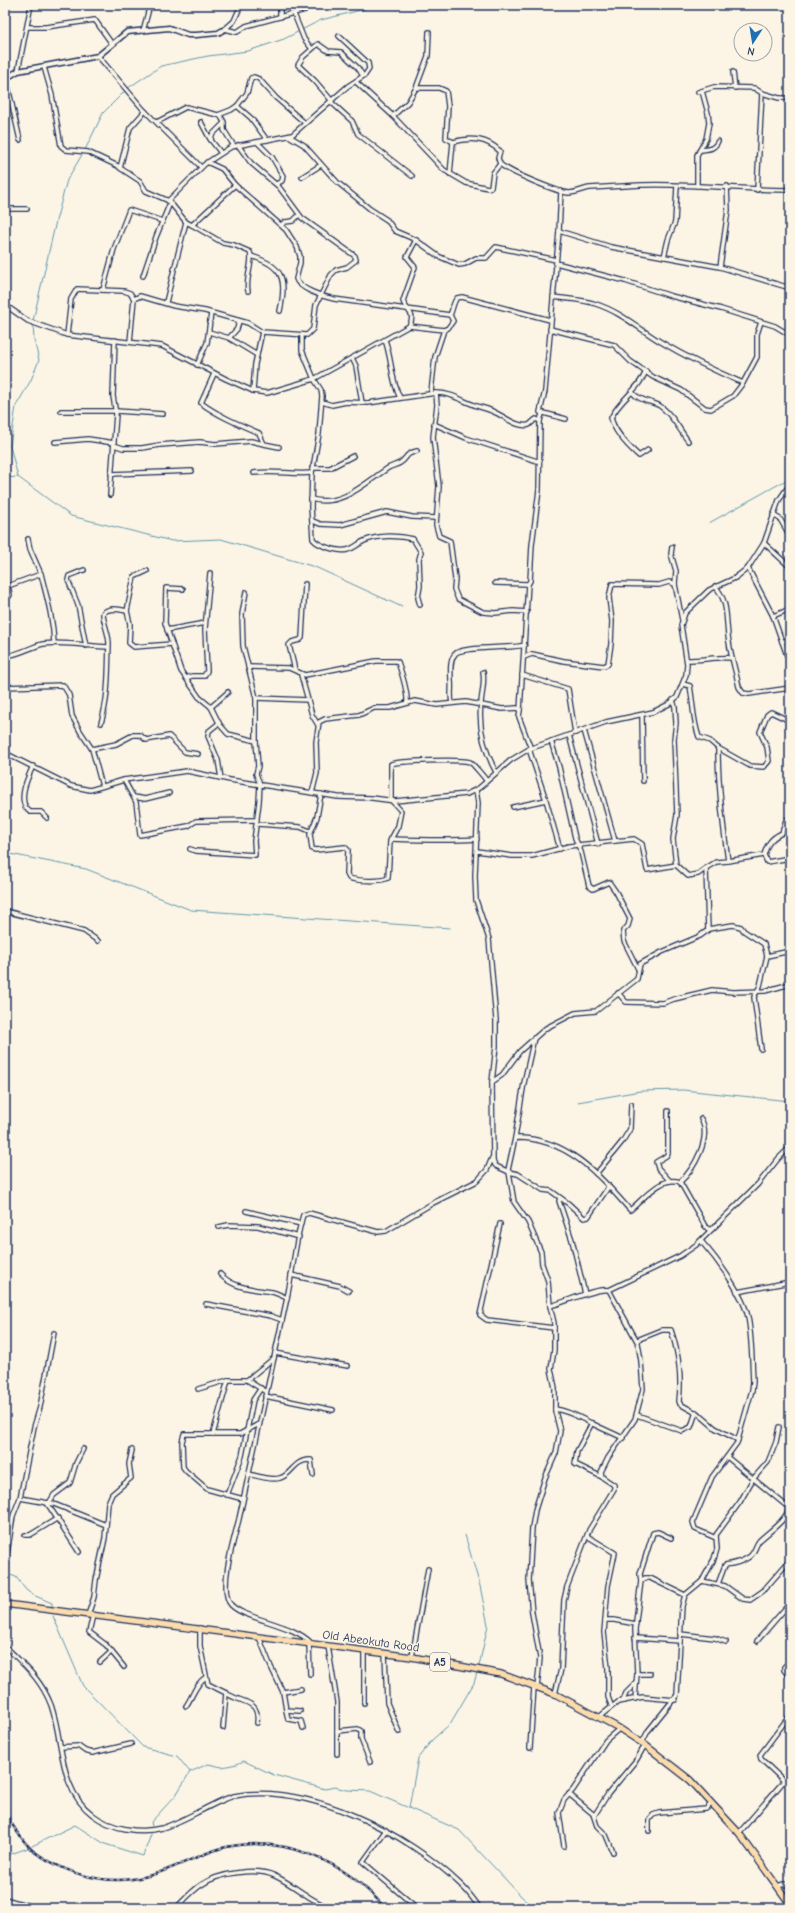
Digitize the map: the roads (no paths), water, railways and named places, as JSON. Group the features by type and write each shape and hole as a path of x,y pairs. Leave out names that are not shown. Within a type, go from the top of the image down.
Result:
{"highway":[{"name":"Old Abeokuta Road","path":"5,1604 200,1628 412,1657 501,1674 555,1694 620,1728 690,1780 739,1833 790,1904"}],"street":[{"path":"18,71 28,27 31,5"},
{"path":"143,30 150,5"},
{"path":"20,140 6,78 18,71 98,56 127,32 170,28 188,35 218,33 225,29 234,20 241,5"},
{"path":"280,5 280,17"},
{"path":"225,29 237,32 246,26 305,10 308,5"},
{"path":"294,14 304,39 312,50"},
{"path":"28,27 46,27 94,20 112,44"},
{"path":"393,116 408,102 416,88 428,56 429,32"},
{"path":"144,276 169,202 207,162 236,146 290,136 352,83 356,82 369,69 368,63 339,36"},
{"path":"363,76 358,68 341,52 328,51 319,44 300,60 298,65 315,81 331,102 352,121 358,134 395,165 412,176"},
{"path":"341,52 346,46 349,46"},
{"path":"98,56 145,111 202,168"},
{"path":"44,67 52,95 61,146 66,150 88,152 120,168 140,181 146,191 169,202 186,222 224,243 234,245 250,252 251,256 247,285 248,291"},
{"path":"733,72 735,88"},
{"path":"157,122 186,107 220,114 237,106 247,93 251,78 256,77 305,124"},
{"path":"356,82 393,116 444,170 450,174 466,183 488,188 492,186 493,173 500,164"},
{"path":"697,186 697,155 706,138 709,123 708,113 700,92 714,87 754,88 762,93 779,98 790,98"},
{"path":"416,88 439,88 446,91 448,106 446,138 454,142 467,138 489,142 500,151 498,158 500,164 524,177 560,191 572,193 591,188 642,185 727,186 757,190 790,190"},
{"path":"757,190 762,93"},
{"path":"237,106 251,118 267,140"},
{"path":"120,168 130,128 145,111"},
{"path":"134,299 140,296 160,302 166,302 174,306 248,323 262,332 302,335 309,334 313,329 316,305 336,270 347,267 356,260 355,256 321,233 300,214 276,184 251,163 224,130 224,123 220,114"},
{"path":"201,122 211,141 221,153"},
{"path":"211,141 212,135 224,123"},
{"path":"290,136 304,145 346,190 387,220 395,231 416,240 438,256 459,265 466,264 476,258 486,258 496,247 501,247 513,252 624,281 775,326 790,335"},
{"path":"700,150 713,149 716,147 718,141"},
{"path":"257,142 272,157 283,176 282,181 276,184"},
{"path":"450,174 454,142"},
{"path":"207,162 222,169 235,185 281,225 298,248 300,259 297,281 320,296 450,315"},
{"path":"302,177 322,165"},
{"path":"192,225 235,185"},
{"path":"664,256 675,222 678,186"},
{"path":"720,266 728,210 727,186"},
{"path":"560,191 559,231 550,320 545,391 540,412 542,414 540,421 539,490 532,545 530,582 528,584 519,717 560,849"},
{"path":"5,209 27,209"},
{"path":"103,290 114,249 129,210 162,221"},
{"path":"281,225 285,222 293,221 300,214"},
{"path":"166,302 186,222"},
{"path":"559,231 610,247 720,266 790,288"},
{"path":"5,305 28,321 67,335 162,346 214,374 253,391 267,393 314,379 409,326 412,320 410,309 403,303 403,301 415,267 407,257 416,240"},
{"path":"251,256 266,261 279,273 284,284 280,311"},
{"path":"67,335 71,299 74,292 79,288 127,292 134,299"},
{"path":"450,315 453,311 455,300 462,297 550,320"},
{"path":"553,297 590,302 607,308 696,362 744,383"},
{"path":"130,342 134,299"},
{"path":"5,305 5,355"},
{"path":"197,365 209,332 212,314"},
{"path":"409,326 444,330 451,326 453,321 450,315"},
{"path":"229,338 237,329 239,321"},
{"path":"550,329 614,344 630,361 653,377 681,390 706,408 711,409 733,396 744,383 757,357 757,334 761,322"},
{"path":"430,392 435,357 444,330"},
{"path":"209,332 229,338 257,355"},
{"path":"253,391 257,355 262,332"},
{"path":"302,335 302,350 314,379 321,390 322,402 319,434 312,468 311,499 313,539 320,545 326,547 348,550 362,542 380,537 405,537 413,539 420,552 420,586 418,598 420,605"},
{"path":"110,495 116,411 113,396 115,340"},
{"path":"385,340 391,358 396,387 400,398"},
{"path":"352,358 356,366 362,403"},
{"path":"646,371 642,380 620,403 612,417 613,424 639,455 648,450"},
{"path":"214,374 201,403 232,423 259,433 264,444"},
{"path":"322,402 332,405 346,402 362,403 430,392 444,393 459,397 475,406 495,412 520,424 529,425 536,419 540,421"},
{"path":"632,392 636,397 659,406 670,414 688,440"},
{"path":"436,393 437,404 434,424 434,444 439,486 439,505 436,518 438,536 450,541 455,578 454,589 458,599 483,612 527,612"},
{"path":"61,411 116,411 163,414"},
{"path":"542,414 566,419"},
{"path":"434,424 466,438 514,455 537,461 540,460"},
{"path":"55,442 81,439 114,444 123,448 142,448 200,442 214,444 251,441 279,447"},
{"path":"311,499 324,501 339,499 370,482 388,468 400,463 408,454 417,451"},
{"path":"312,468 330,468 353,456"},
{"path":"111,474 192,471"},
{"path":"254,473 277,471 290,473 312,473"},
{"path":"5,753 72,786 90,790 124,780 187,771 338,797 391,800 457,796 467,794 476,790 496,772 530,749 606,722 642,715 662,708 677,697 686,675 686,660 681,625 685,613 709,590 735,578 748,568 764,543 779,500 790,484"},
{"path":"313,521 320,524 340,525 387,512 412,517 436,518"},
{"path":"773,515 780,519 790,536"},
{"path":"28,539 30,549 41,574 44,594 53,620 54,643"},
{"path":"764,543 790,567"},
{"path":"672,547 671,554 676,571 675,584 682,620"},
{"path":"748,568 773,616 790,664"},
{"path":"84,570 69,576 68,580 78,605 86,646"},
{"path":"147,571 134,577 127,611 130,624 130,642 132,647 172,644"},
{"path":"8,586 41,574"},
{"path":"186,678 192,676 204,676 208,667 205,655 205,623 210,574"},
{"path":"5,581 10,595 5,601"},
{"path":"524,657 532,654 564,661 606,665 610,662 612,621 610,598 612,584 659,585 669,582 675,584"},
{"path":"495,583 528,584"},
{"path":"295,670 289,645 292,642 302,638 305,584"},
{"path":"715,586 724,601 727,611 728,640 739,687 743,693 749,694 790,688"},
{"path":"183,589 166,589 164,612 167,630 179,666 199,697 211,707 219,723 230,735 256,741"},
{"path":"190,849 196,851 255,855 254,841 260,784 256,774 258,766 256,741 256,698 243,646 242,628 246,592"},
{"path":"101,723 107,705 109,691 109,643 103,613 107,610 116,609 127,611"},
{"path":"773,616 790,609"},
{"path":"167,630 205,623"},
{"path":"782,642 790,639"},
{"path":"5,656 18,654 38,646 54,643 108,647"},
{"path":"452,703 451,665 455,653 459,651 484,648 502,648 525,645"},
{"path":"686,660 701,661 721,657 732,658"},
{"path":"301,674 376,661 396,661 398,662 406,691 407,703"},
{"path":"248,668 289,668 301,674 312,715 318,726"},
{"path":"483,672 485,684 480,705 482,737 488,759 496,772"},
{"path":"522,675 568,689 576,733"},
{"path":"683,684 690,686 694,706 695,728 699,737 710,741 718,748 750,766 764,767 769,761 767,747 760,732 766,715 771,712 790,721"},
{"path":"5,687 63,685 69,695 72,716 80,732 92,749 102,786"},
{"path":"211,707 228,692"},
{"path":"256,698 308,700"},
{"path":"673,700 676,723 674,739 677,815 674,839 676,865 688,876 698,874 716,862 764,855"},
{"path":"312,792 316,773 318,726 321,720 359,715 374,708 390,708 415,701 437,705 466,702 502,709 517,708 520,710"},
{"path":"642,715 643,782"},
{"path":"219,723 209,730 208,736 218,760 221,778"},
{"path":"584,730 615,841"},
{"path":"92,749 116,744 133,735 140,735 146,740 168,736 185,752 198,754"},
{"path":"569,735 598,844"},
{"path":"551,741 559,767 570,818 590,888 593,889 608,882 612,884 630,919 628,926 623,931 624,941 638,969"},
{"path":"718,748 718,783 722,800 722,815 728,861"},
{"path":"321,794 317,817 310,831 309,841 312,849 316,850 344,846 347,848 348,876 362,880 384,880 388,878 389,846 398,826 400,811 391,800 391,764 464,761 472,764 478,773 486,780"},
{"path":"33,766 24,785 26,805 30,812 41,812 47,818"},
{"path":"124,780 134,797 140,835 188,826 196,821 257,822 300,827 310,831"},
{"path":"310,1674 310,1643 306,1636 238,1610 229,1601 226,1587 227,1576 292,1275 303,1215 309,1213 378,1232 386,1231 433,1203 477,1181 487,1170 492,1158 492,1082 496,1046 494,986 489,939 476,900 476,823 478,803 476,790"},
{"path":"134,797 146,799 169,793"},
{"path":"513,807 546,800"},
{"path":"790,819 786,820 782,833 773,837 766,845 764,855 767,862 790,858"},
{"path":"392,839 419,841 430,839 477,839"},
{"path":"477,851 512,856 532,856 578,845 634,839 642,844 647,870 676,865"},
{"path":"706,868 708,929"},
{"path":"5,911 84,931 98,941"},
{"path":"492,1082 502,1075 520,1051 554,1023 575,1013 596,1011 638,977 638,969 640,964 662,952 700,936 708,929 733,925 741,927 744,931 764,944 768,956 760,986 754,997 761,1049"},
{"path":"768,956 790,950"},
{"path":"618,993 626,1002 659,1003 717,990 756,992 780,988 790,984"},
{"path":"530,1748 532,1702 536,1687 540,1658 532,1613 529,1562 535,1510 545,1478 552,1466 560,1436 560,1426 555,1409 555,1388 551,1369 554,1319 550,1306 548,1281 542,1264 541,1252 528,1222 514,1202 509,1171 524,1083 534,1038"},
{"path":"596,1174 622,1142 630,1129 631,1104"},
{"path":"668,1111 668,1153 656,1162 658,1168 670,1181"},
{"path":"680,1182 691,1171 702,1149 704,1135 701,1119"},
{"path":"515,1138 549,1143 562,1148 596,1174 630,1210 659,1185 670,1181 680,1182 691,1198 700,1219 708,1229 712,1229"},
{"path":"550,1306 567,1302 585,1294 608,1290 680,1256 701,1240 758,1184 778,1159 790,1147"},
{"path":"492,1158 496,1166 518,1174 534,1185 551,1191 584,1218 588,1217 607,1190 608,1185"},
{"path":"560,1198 559,1201 572,1240 585,1294"},
{"path":"246,1211 301,1224"},
{"path":"500,1224 480,1315 487,1320 554,1328"},
{"path":"219,1227 228,1225 258,1226 299,1237"},
{"path":"701,1240 717,1259 748,1316 753,1382 738,1440 712,1477 693,1522 695,1529 716,1538"},
{"path":"220,1274 225,1279 239,1286 271,1292 287,1298"},
{"path":"292,1275 340,1286 348,1291"},
{"path":"736,1292 790,1282"},
{"path":"602,1477 601,1472 606,1462 637,1415 643,1380 637,1340 608,1290"},
{"path":"206,1304 272,1316 282,1320"},
{"path":"637,1340 667,1328 671,1330 679,1361 681,1376 679,1401 683,1407 696,1412 715,1428 738,1440"},
{"path":"5,1567 13,1516 20,1498 34,1427 40,1407 54,1333"},
{"path":"275,1352 348,1366"},
{"path":"248,1380 274,1358"},
{"path":"213,1434 228,1380"},
{"path":"198,1389 228,1380 248,1380 261,1388 266,1394 333,1410"},
{"path":"227,1495 242,1456 246,1432 251,1417 253,1400 261,1388"},
{"path":"555,1409 572,1413 623,1438"},
{"path":"637,1415 682,1431 690,1427 696,1412"},
{"path":"243,1499 203,1487 183,1467 183,1435 240,1434 259,1424"},
{"path":"555,1694 561,1669 565,1595 571,1574 592,1524 614,1489 614,1485 602,1477 578,1467 575,1464 577,1451 592,1424"},
{"path":"594,1816 608,1794 637,1759 648,1731 675,1700 678,1689 681,1613 685,1595 702,1581 714,1559 717,1549 716,1538 753,1479 772,1455 779,1427"},
{"path":"48,1503 54,1495 70,1483 76,1463 83,1449"},
{"path":"124,1667 112,1651 89,1632 90,1615 106,1525 109,1499 118,1488 132,1476 129,1464 132,1450"},
{"path":"718,1584 725,1564 735,1563 749,1557 755,1550 759,1541 788,1510 786,1505 727,1457"},
{"path":"249,1474 278,1479 285,1476 291,1468 304,1460 311,1460 313,1475"},
{"path":"20,1498 48,1503 84,1515 93,1521 106,1525"},
{"path":"48,1503 79,1552"},
{"path":"25,1535 30,1535 58,1518"},
{"path":"635,1699 637,1674 635,1638 641,1581 640,1574 653,1533 658,1532 671,1538"},
{"path":"587,1536 615,1553 608,1586 604,1632 608,1668 608,1697 611,1706"},
{"path":"702,1581 725,1586 743,1599 750,1600 763,1591 790,1560"},
{"path":"412,1657 428,1568"},
{"path":"641,1581 644,1578 650,1578 685,1595"},
{"path":"757,1641 790,1603"},
{"path":"605,1620 636,1624"},
{"path":"200,1628 200,1646 208,1684 255,1708 258,1714 257,1723"},
{"path":"680,1634 715,1638 726,1642"},
{"path":"259,1636 283,1692 288,1719 301,1722 303,1728"},
{"path":"635,1638 680,1641"},
{"path":"5,1646 32,1672 44,1691 55,1719 66,1776 75,1794 92,1815 117,1827 141,1830 162,1828 234,1796 255,1794 302,1799 349,1814 386,1830 430,1859 452,1877 466,1890 480,1908"},
{"path":"328,1646 337,1702 337,1754"},
{"path":"100,1662 112,1651"},
{"path":"364,1651 364,1703"},
{"path":"384,1653 387,1703 399,1732"},
{"path":"790,1661 784,1666 784,1670 790,1677"},
{"path":"637,1674 650,1674"},
{"path":"186,1706 193,1696 199,1681 206,1677"},
{"path":"623,1701 629,1689 636,1683"},
{"path":"283,1692 301,1689"},
{"path":"629,1689 636,1692"},
{"path":"222,1728 226,1693"},
{"path":"599,1716 611,1706 623,1701 643,1697 675,1700"},
{"path":"286,1710 300,1711"},
{"path":"784,1781 761,1759 760,1755 790,1715"},
{"path":"564,1846 559,1811 568,1794 606,1740 620,1728"},
{"path":"337,1731 358,1729 361,1731 361,1739 370,1762"},
{"path":"60,1747 78,1746 92,1753 130,1744"},
{"path":"739,1833 790,1774"},
{"path":"568,1794 594,1816 597,1826 606,1835 613,1852"},
{"path":"649,1831 649,1820 656,1814 706,1809 712,1803"},
{"path":"386,1830 363,1862 417,1908"},
{"path":"176,1908 203,1884 228,1874 243,1872 261,1873 275,1876 308,1895 320,1905 331,1908"},
{"path":"777,1886 785,1884 790,1886"},
{"path":"5,1899 36,1908"}],"waterway":[{"path":"128,88 161,66 208,56 248,51 284,39 321,20 365,9"},
{"path":"85,150 103,113 125,91"},
{"path":"33,321 67,180 83,153"},
{"path":"18,477 10,446 16,406 31,380 39,360 34,340 33,324"},
{"path":"5,478 18,477 71,516 172,541 221,539 315,567 402,607"},
{"path":"709,523 790,478"},
{"path":"5,853 86,869 191,910 450,928"},
{"path":"578,1102 640,1091 683,1090 790,1101"},
{"path":"465,1535 480,1586 488,1625 479,1666"},
{"path":"7,1574 16,1577 26,1590 33,1595 52,1603 52,1607"},
{"path":"53,1616 83,1686 143,1747 177,1756 190,1772 208,1764 222,1767 244,1761 274,1775 325,1789 335,1787 347,1790 370,1791 459,1830 522,1897 536,1908"},
{"path":"785,1620 790,1625"},
{"path":"409,1808 418,1758 432,1740 450,1724 474,1683 477,1673"},
{"path":"152,1826 151,1822 176,1795 190,1772"},
{"path":"32,1846 75,1825 105,1844 143,1856 152,1832"},
{"path":"5,1856 28,1848"}],"railway":[{"path":"5,1812 20,1836 33,1851 61,1867 85,1876 110,1880 135,1879 158,1873 222,1848 245,1844 268,1845 290,1848 312,1855 332,1865 352,1877 385,1908"}]}
